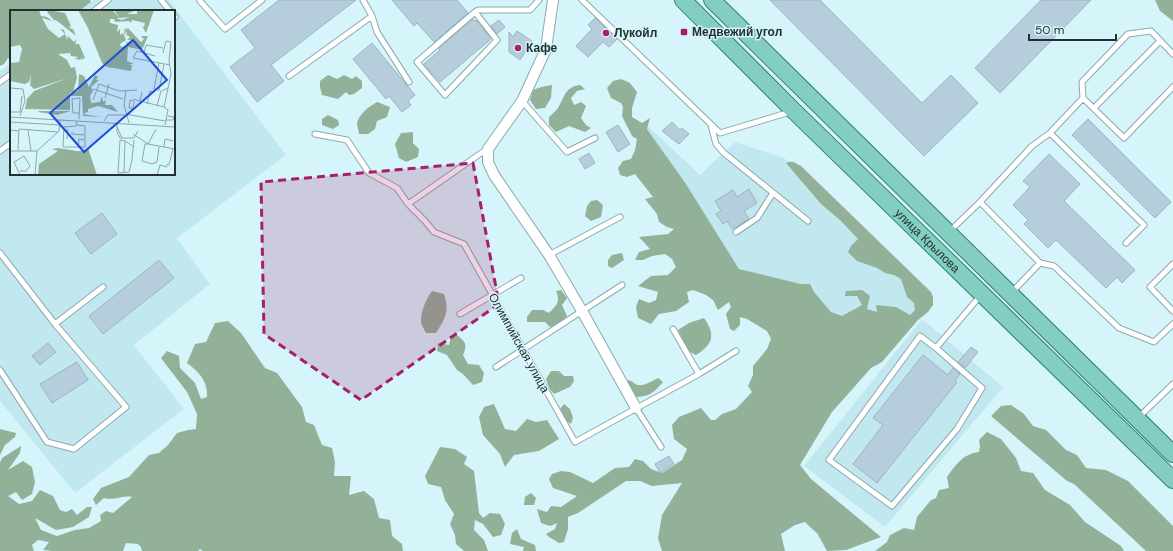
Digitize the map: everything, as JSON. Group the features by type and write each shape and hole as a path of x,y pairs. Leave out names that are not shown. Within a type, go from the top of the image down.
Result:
{"main road":[{"name":"улица Крылова","path":"683,0 1173,480"},
{"name":"улица Крылова","path":"712,0 1173,454"},
{"path":"982,293 995,279"}],"street":[{"path":"553,0 546,49 522,101 488,149 488,162 494,175 549,255 636,408"}],"lane":[{"path":"95,10 108,0"},
{"path":"161,0 169,10"},
{"path":"200,1 225,29 262,0"},
{"path":"363,0 372,16 377,32 409,82"},
{"path":"475,12 497,40 445,96 417,62 475,12 478,10 530,10 539,0"},
{"path":"582,0 720,133 794,110"},
{"path":"289,76 372,16"},
{"path":"1173,54 1151,32 1128,34 1082,82 1083,98 1124,138 1173,87"},
{"path":"1094,108 1160,41"},
{"path":"0,82 10,75"},
{"path":"948,233 980,202 1032,146 1050,133 1083,98"},
{"path":"522,101 567,152 595,138"},
{"path":"711,124 716,144 724,153 808,221"},
{"path":"1050,133 1144,225 1126,243"},
{"name":"Олимпийская улица","path":"315,134 347,140 369,174 397,188 408,204 434,232 464,244 575,442 699,374 736,351"},
{"path":"0,151 10,144"},
{"path":"408,204 488,149"},
{"path":"736,232 757,218 773,193"},
{"path":"980,202 1040,263 1054,266 1118,328 1154,342 1173,324"},
{"path":"549,255 620,217"},
{"path":"0,253 55,324 126,407 74,449 47,442 2,378 0,370"},
{"path":"1010,294 1040,263"},
{"path":"1173,264 1150,288 1173,311"},
{"path":"460,314 522,278"},
{"path":"496,367 622,285"},
{"path":"55,324 103,287"},
{"path":"936,348 982,293"},
{"path":"673,329 699,374"},
{"path":"920,336 936,348 982,388 957,429 892,506 829,460 920,336"},
{"path":"1138,419 1173,384"},
{"path":"636,408 661,447"}],"highlighted area":[{"path":"473,163 499,304 361,400 264,334 261,182"}],"shaded area":[{"path":"94,0 169,0 286,155 177,238 210,284 134,345 184,409 75,493 0,401 0,71 10,64 10,175 175,175 175,10 80,10"},
{"path":"649,127 700,175 735,142 784,158 927,289 918,314 872,365 801,284 739,269 686,184 647,129"},
{"path":"922,319 1003,387 885,527 804,466"}],"green space":[{"path":"0,0 90,0 91,2 80,10 10,10 10,59 8,58 4,64 0,66"},
{"path":"1155,0 1173,0 1173,21 1160,11"},
{"path":"328,75 337,79 344,75 352,79 356,76 362,81 362,88 354,94 349,95 346,92 338,99 322,95 320,81"},
{"path":"621,79 630,83 637,92 632,108 632,117 642,123 650,118 647,129 686,184 739,269 801,284 810,284 814,292 831,312 842,316 862,305 857,296 845,296 846,291 862,290 870,296 867,309 877,312 876,305 896,307 910,315 915,310 914,303 907,297 901,279 857,261 848,252 851,246 858,239 840,220 821,204 786,163 792,162 801,166 931,292 933,297 933,305 928,312 918,320 882,362 871,368 832,412 800,465 811,479 881,537 846,550 827,551 817,533 805,522 795,525 781,534 785,551 662,551 658,538 662,515 682,483 652,486 640,481 626,481 578,513 568,517 568,529 564,542 559,543 546,534 555,529 557,523 550,526 541,523 537,509 547,512 551,506 561,507 577,496 553,488 549,479 552,474 561,471 570,472 593,483 615,468 629,467 635,459 643,461 651,469 662,473 682,460 687,449 674,439 672,425 679,417 701,408 711,420 715,420 722,414 736,409 752,392 748,386 753,375 753,366 767,349 771,339 767,331 747,319 740,317 740,325 734,331 730,329 726,314 731,307 729,302 718,310 713,300 706,295 693,290 687,292 689,302 676,311 659,314 651,324 638,318 636,307 639,299 649,303 656,300 658,292 638,286 651,276 668,275 676,267 672,259 665,254 652,256 643,260 635,260 639,252 650,249 639,237 668,234 674,229 659,222 657,214 645,199 653,197 635,174 627,177 620,175 618,168 623,161 631,159 635,150 637,139 632,136 622,116 623,107 621,103 611,98 607,88 613,81"},
{"path":"552,85 551,98 545,108 536,109 530,100 533,90"},
{"path":"580,85 585,89 577,91 571,98 574,105 581,102 586,106 581,118 586,125 591,128 585,132 569,126 556,132 549,125 549,117 558,108 568,90"},
{"path":"377,102 390,107 387,117 377,121 375,129 368,134 359,134 357,124 358,120 368,108"},
{"path":"328,115 338,120 339,125 333,129 322,125 322,119"},
{"path":"413,132 413,143 419,149 418,157 406,162 399,158 395,144 401,133"},
{"path":"597,200 603,205 601,217 591,221 585,216 587,206 591,201"},
{"path":"622,253 624,260 612,268 608,266 608,260 612,255"},
{"path":"561,290 567,298 562,305 567,316 559,324 550,327 545,322 527,322 527,317 532,310 543,310 549,313 556,306 558,301 556,291"},
{"path":"432,291 444,294 447,305 446,315 436,333 426,333 421,317 424,305"},
{"path":"704,318 710,329 711,339 706,347 696,355 688,351 678,330 689,323"},
{"path":"228,321 241,333 265,368 277,373 302,407 306,422 314,425 322,445 332,448 335,462 334,476 351,476 349,495 364,491 374,499 379,518 390,520 392,536 402,544 403,551 203,551 200,549 198,551 142,551 138,544 126,543 123,551 53,551 43,550 49,542 38,540 32,545 34,551 0,551 0,463 2,458 21,446 20,453 8,470 23,461 32,467 35,482 32,494 22,500 16,492 8,496 19,504 32,501 40,490 53,496 60,510 66,512 72,509 77,515 87,507 92,507 89,517 73,527 56,530 35,518 41,530 57,536 75,530 89,528 101,521 100,515 106,511 113,513 132,497 111,499 104,498 96,505 93,499 101,488 129,477 149,455 159,453 168,445 177,433 196,429 197,414 187,392 161,358 167,351 179,356 180,368 195,383 201,399 207,397 206,386 202,377 187,363 195,344 206,342 215,323"},
{"path":"456,334 465,343 463,355 468,364 479,365 484,373 482,382 473,385 457,370 447,355 437,351 438,343 449,345 451,336"},
{"path":"551,371 559,371 564,376 573,376 574,381 570,387 554,394 549,388 546,379"},
{"path":"658,378 663,382 653,392 643,396 633,397 625,385 628,380 637,385 643,385"},
{"path":"494,404 505,429 516,431 527,419 536,422 547,420 559,439 539,451 514,455 505,467 500,454 483,435 479,417 484,407"},
{"path":"564,404 570,409 573,418 571,424 566,421 560,409"},
{"path":"1011,405 1024,414 1033,426 1046,430 1066,450 1077,455 1086,468 1106,470 1128,481 1173,526 1173,551 1146,551 1074,484 1067,481 991,416 1001,406"},
{"path":"0,429 16,433 15,437 5,445 0,455"},
{"path":"987,432 1001,439 1016,458 1021,471 1033,473 1045,490 1070,505 1085,522 1121,546 1124,551 875,551 887,542 890,535 904,528 914,530 917,517 931,500 936,498 939,490 949,488 947,477 960,460 973,453 979,452 979,440"},
{"path":"440,447 455,449 467,457 464,464 474,471 479,513 483,518 490,513 500,514 505,524 501,535 493,537 483,524 475,520 474,530 484,540 488,551 464,551 456,544 455,535 450,524 454,514 445,500 441,487 428,484 425,476"},
{"path":"531,493 536,498 534,505 524,505 525,497"},
{"path":"517,529 521,539 535,545 536,551 523,551 524,547 510,544 512,533"}],"building":[{"path":"279,0 356,0 271,65 284,81 257,102 230,67 255,48 241,30"},
{"path":"392,0 457,0 468,13 434,42 417,23 414,26"},
{"path":"770,0 820,0 922,103 951,75 978,103 924,156"},
{"path":"1041,0 1091,0 1000,93 975,68"},
{"path":"595,18 617,39 609,47 603,42 588,57 576,46 592,29 588,25"},
{"path":"473,19 475,21 476,20 491,39 440,82 424,64 440,50 439,48"},
{"path":"499,20 505,27 497,34 491,26"},
{"name":"Кафе","path":"517,31 532,41 520,60 509,52 509,32 513,37"},
{"path":"372,43 415,95 408,101 411,105 402,112 389,96 386,99 353,59"},
{"path":"1088,119 1171,202 1155,218 1072,135"},
{"path":"672,122 680,130 682,128 689,134 679,144 662,131"},
{"path":"618,125 630,144 618,152 606,132"},
{"path":"589,153 595,163 585,169 579,159"},
{"path":"1049,154 1080,184 1064,201 1135,270 1122,283 1117,277 1106,288 1056,240 1048,248 1024,224 1028,220 1013,205 1030,187 1023,181"},
{"path":"749,189 757,203 744,211 749,219 732,229 727,221 723,224 716,214 721,211 715,201 733,190 737,197"},
{"path":"102,213 117,234 91,254 75,233"},
{"path":"159,260 174,278 103,334 89,316"},
{"path":"48,343 56,352 40,365 32,356"},
{"path":"971,347 978,352 965,368 958,362"},
{"path":"923,355 948,375 953,368 960,374 955,380 957,382 877,483 853,464 883,425 873,418"},
{"path":"77,362 88,380 52,403 40,384"},
{"path":"669,456 674,464 660,473 655,464"}],"place":[{"name":"Медвежий угол","path":"684,32"},
{"name":"Лукойл","path":"606,33"},
{"name":"Кафе","path":"518,48"}]}
